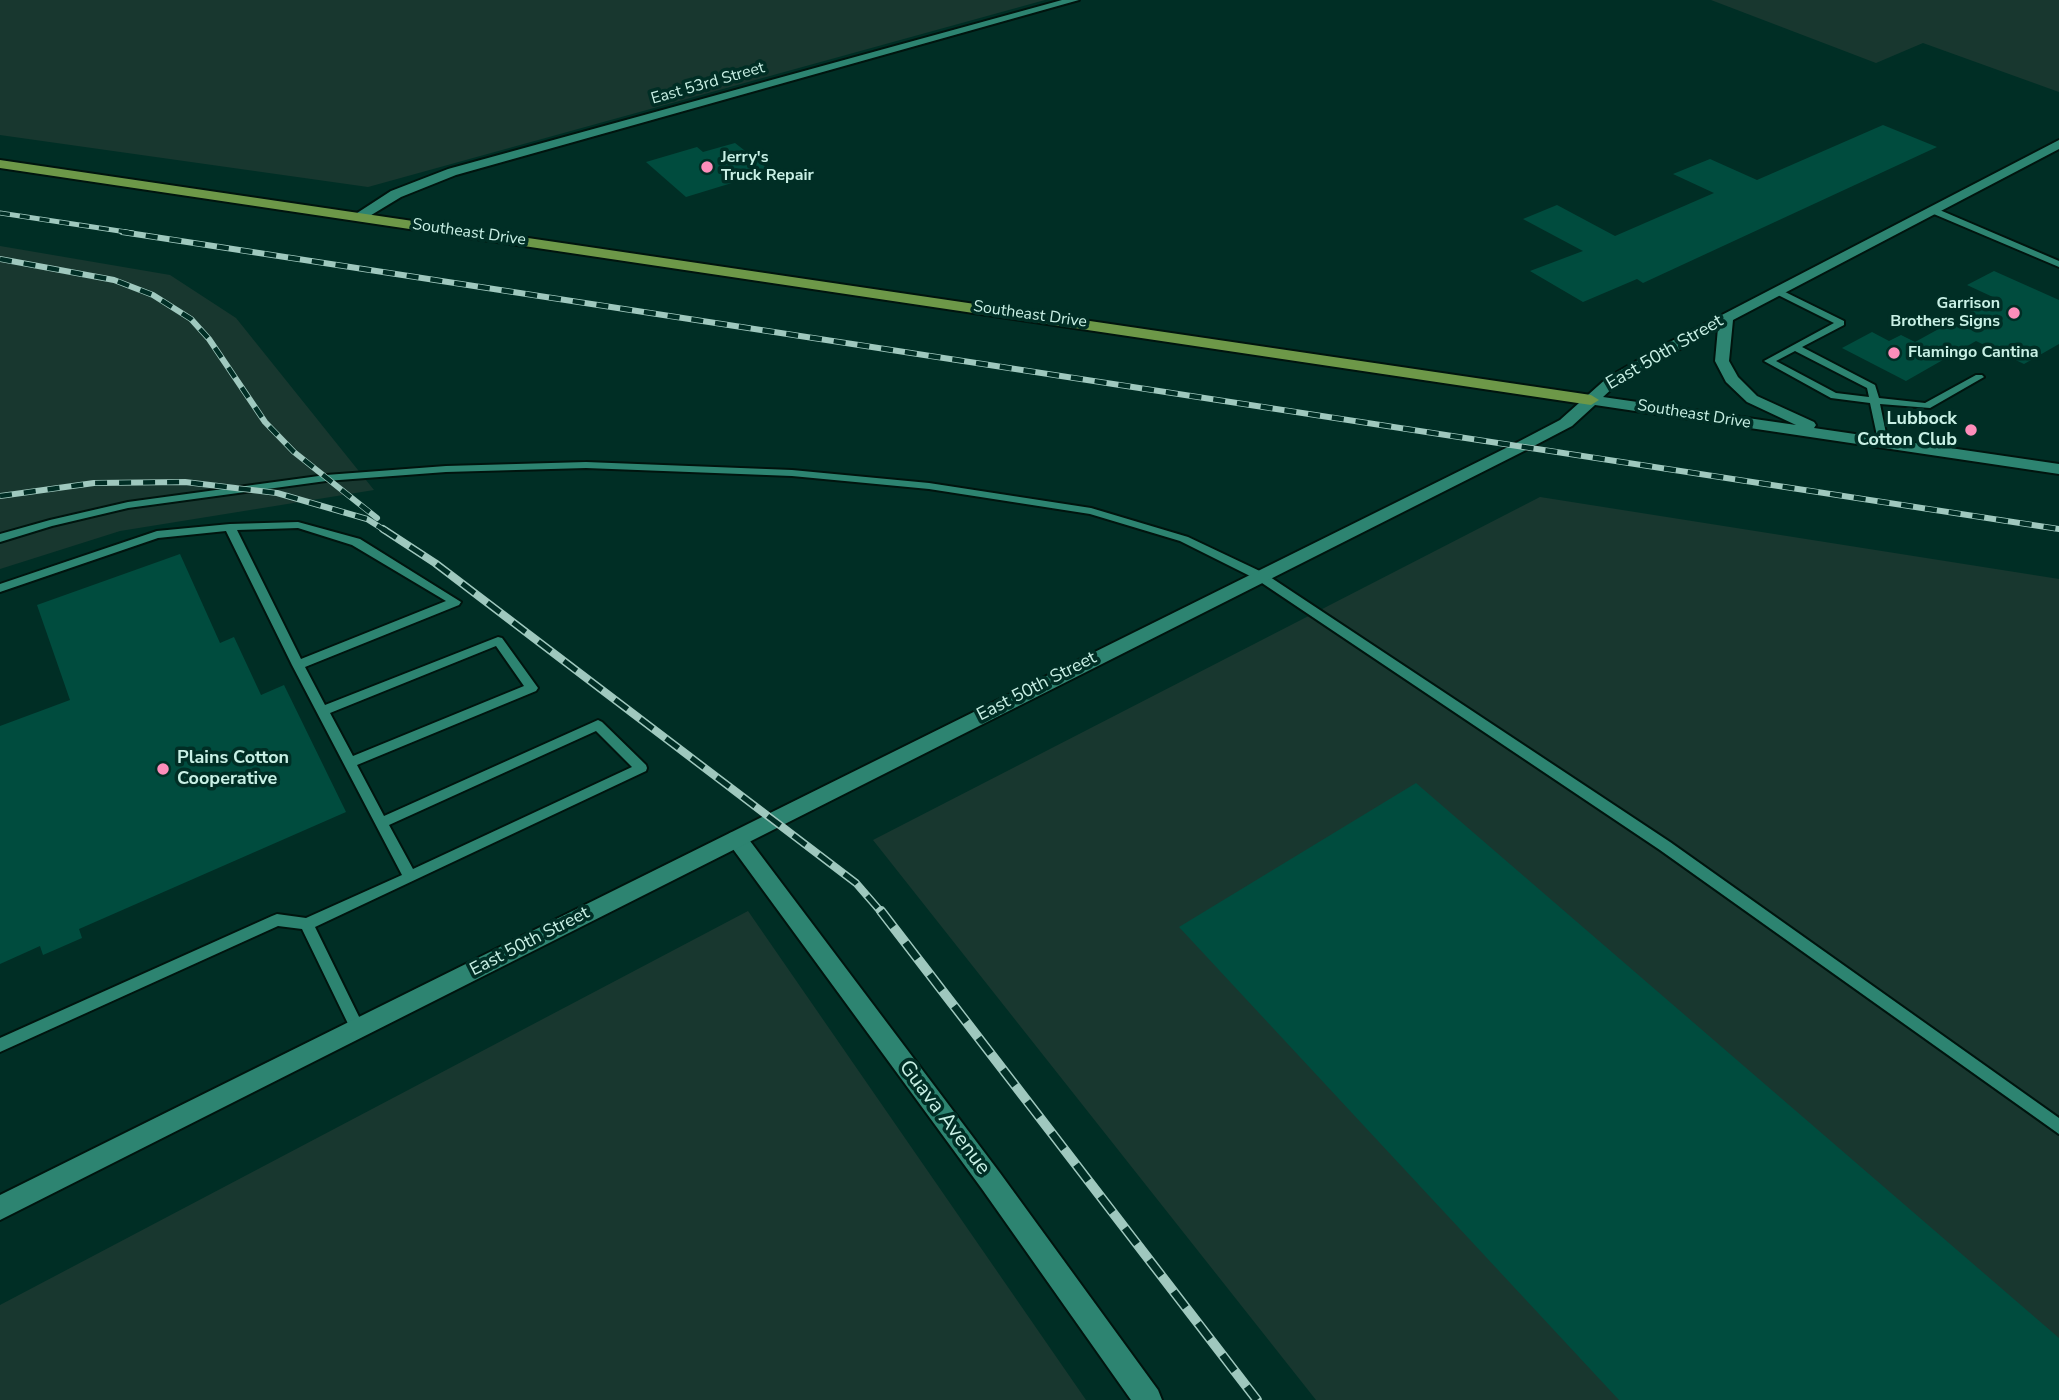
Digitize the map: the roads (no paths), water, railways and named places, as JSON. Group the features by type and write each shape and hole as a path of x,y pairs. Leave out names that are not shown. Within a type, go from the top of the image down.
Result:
{"main road":[{"name":"East 53rd Street","path":"358,217 396,194 452,172 1074,0"},
{"name":"East 50th Street","path":"0,1208 1566,423 1612,381 1727,317 2059,144"},
{"name":"Southeast Drive","path":"0,164 2059,469"},
{"path":"1727,317 1722,361 1724,369 1738,387 1752,399 1775,411 1835,436"},
{"name":"Guava Avenue","path":"737,839 991,1181 1148,1400"}],"lane":[{"path":"1932,209 2059,264"},
{"path":"1777,291 1841,323 1769,361 1834,396 1927,406 1979,377"},
{"path":"1795,347 1872,387 1883,443"},
{"path":"0,538 128,505 326,478 446,469 586,465 792,473 929,486 1091,511 1184,538 1260,576 1665,846 2059,1127"},
{"path":"0,589 157,535 230,527 298,525 356,542 455,602 299,665"},
{"path":"230,527 349,763 410,877"},
{"path":"323,711 498,641 532,688 349,763"},
{"path":"0,1045 277,919 307,924 641,768 598,725 381,823"},
{"path":"307,924 358,1029"}],"railway":[{"path":"0,213 133,233"},
{"path":"122,232 2059,529"},
{"path":"0,259 114,280 153,295 191,319 209,339 265,422 294,452 377,518"},
{"path":"0,496 94,483 185,482 277,493 367,519 386,531"},
{"path":"383,529 435,563 856,883 882,913"},
{"path":"881,911 1257,1400"}],"place":[{"name":"Jerry's Truck Repair","path":"707,167"},
{"name":"Garrison Brothers Signs","path":"2014,313"},
{"name":"Flamingo Cantina","path":"1894,353"},
{"name":"Lubbock Cotton Club","path":"1971,430"},
{"name":"Plains Cotton Cooperative","path":"163,769"}]}
